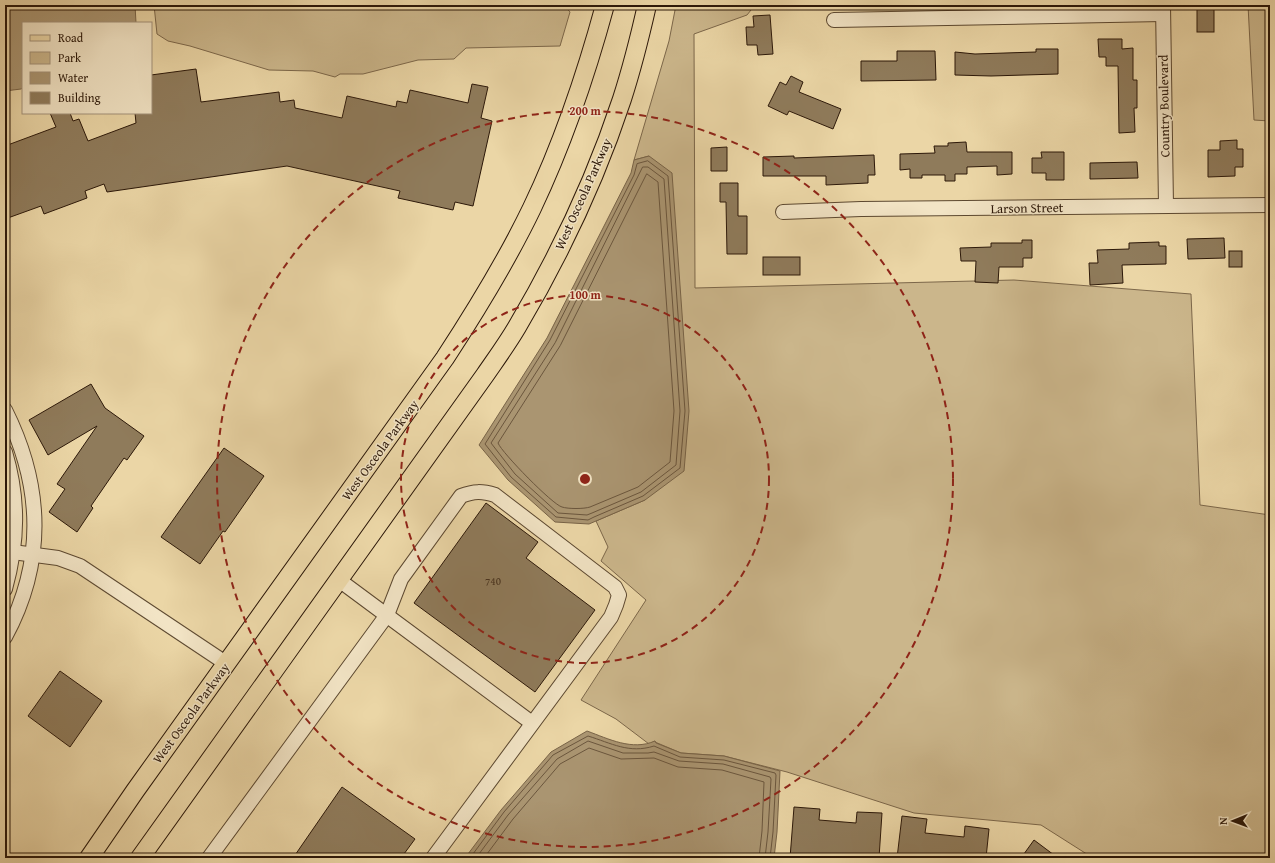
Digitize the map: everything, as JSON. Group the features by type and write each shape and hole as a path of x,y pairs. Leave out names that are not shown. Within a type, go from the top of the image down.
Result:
{"main road":[{"name":"West Osceola Parkway","path":"89,858 441,365 481,302 509,253 532,207 557,151 577,99 605,5"},
{"name":"West Osceola Parkway","path":"140,858 485,375 516,328 550,266 579,207 601,156 622,99 647,5"}],"street":[{"path":"834,20 1163,9"},
{"name":"Country Boulevard","path":"1163,9 1166,206"},
{"name":"Larson Street","path":"784,212 861,209 1270,205"},
{"path":"5,410 19,440 31,482 33,504 33,554 31,571 16,616 5,637"},
{"path":"5,452 12,478 15,506 15,536 9,552 5,589"},
{"path":"209,858 387,615 400,579 461,496 472,491 484,491 495,495 615,587 619,595 611,617 433,858"},
{"path":"9,552 58,558 80,566 227,664"},
{"path":"339,580 532,723"}],"green space":[{"path":"154,5 564,5 570,12 560,46 466,48 454,59 418,60 363,74 340,74 335,77 313,71 269,70 190,46 168,41 157,34"},
{"path":"676,5 755,5 747,15 694,34 695,288 1014,280 1191,294 1200,505 1270,515 1270,858 1093,858 1041,825 914,813 787,772 724,756 681,753 655,741 649,744 616,719 581,700 646,600 601,561 608,547 596,521 645,500 649,156 634,160 669,41"},
{"path":"1248,5 1270,5 1270,121 1254,120"}],"water":[{"path":"5,5 135,5 136,22 22,22 22,88 5,91"},
{"path":"649,156 672,173 689,411 684,471 645,500 589,524 555,522 508,480 479,445 547,338 631,173 634,160"},
{"path":"587,731 621,743 638,745 655,741 656,743 681,753 724,756 780,771 777,832 774,858 465,858 501,810 551,752"}],"building":[{"path":"1197,5 1214,5 1214,32 1197,32"},
{"path":"770,15 773,54 758,55 757,45 747,45 746,27 754,27 753,16"},
{"path":"1098,39 1122,39 1122,49 1133,48 1133,80 1137,80 1137,108 1134,108 1135,132 1119,133 1118,66 1106,66 1106,57 1099,57"},
{"path":"1036,49 1058,49 1058,74 991,76 955,75 955,52 975,54 1036,52"},
{"path":"897,51 935,51 936,80 861,81 861,61 897,61"},
{"path":"196,69 201,102 279,92 280,102 294,100 295,108 342,118 347,96 396,107 397,101 407,103 410,90 468,103 472,84 488,87 481,118 492,121 473,206 455,202 453,210 398,198 400,191 287,166 107,192 104,184 85,191 87,198 44,214 41,206 5,219 5,146 56,127 50,114 70,114 73,121 79,119 88,141 136,123 135,114 152,114 152,75"},
{"path":"791,76 803,82 799,92 841,109 833,129 789,111 787,115 768,106 780,82 786,85"},
{"path":"1237,140 1237,149 1243,149 1243,167 1235,167 1235,176 1208,177 1208,150 1220,150 1220,141"},
{"path":"966,142 967,152 1012,152 1012,174 997,175 997,166 967,167 967,174 955,174 955,181 945,181 945,175 922,175 922,178 910,178 910,169 900,170 900,154 935,153 934,146 948,146 948,143"},
{"path":"727,147 727,171 711,171 711,148"},
{"path":"1041,152 1064,152 1064,180 1046,180 1046,173 1032,173 1032,158 1042,158"},
{"path":"874,155 875,175 868,175 868,183 826,185 826,176 763,176 763,157 794,156 794,158"},
{"path":"1137,162 1138,178 1090,179 1090,163"},
{"path":"720,183 738,183 738,216 747,216 747,254 727,254 726,202 720,202"},
{"path":"1224,238 1225,258 1188,259 1187,239"},
{"path":"1022,240 1032,240 1032,258 1023,258 1023,267 999,267 998,283 975,282 976,261 961,261 960,248 991,247 991,243 1022,243"},
{"path":"1159,242 1159,246 1166,246 1166,264 1122,265 1123,283 1090,285 1089,263 1098,263 1097,250 1129,249 1129,243"},
{"path":"1229,251 1242,251 1242,267 1229,267"},
{"path":"763,257 800,257 800,275 763,275"},
{"path":"91,384 105,408 144,436 127,460 124,458 91,506 93,508 77,532 49,512 65,489 57,484 97,426 48,455 29,420"},
{"path":"224,448 264,476 225,532 223,531 200,564 161,537"},
{"path":"486,503 538,542 526,558 595,610 535,692 414,603"},
{"path":"60,671 102,701 70,747 28,716"},
{"path":"342,787 415,839 401,858 293,858"},
{"path":"794,807 820,809 819,820 856,823 857,812 882,813 879,858 790,858"},
{"path":"902,816 927,819 925,833 964,837 965,826 989,829 986,858 897,858"},
{"path":"1034,840 1058,858 1021,858"}]}
